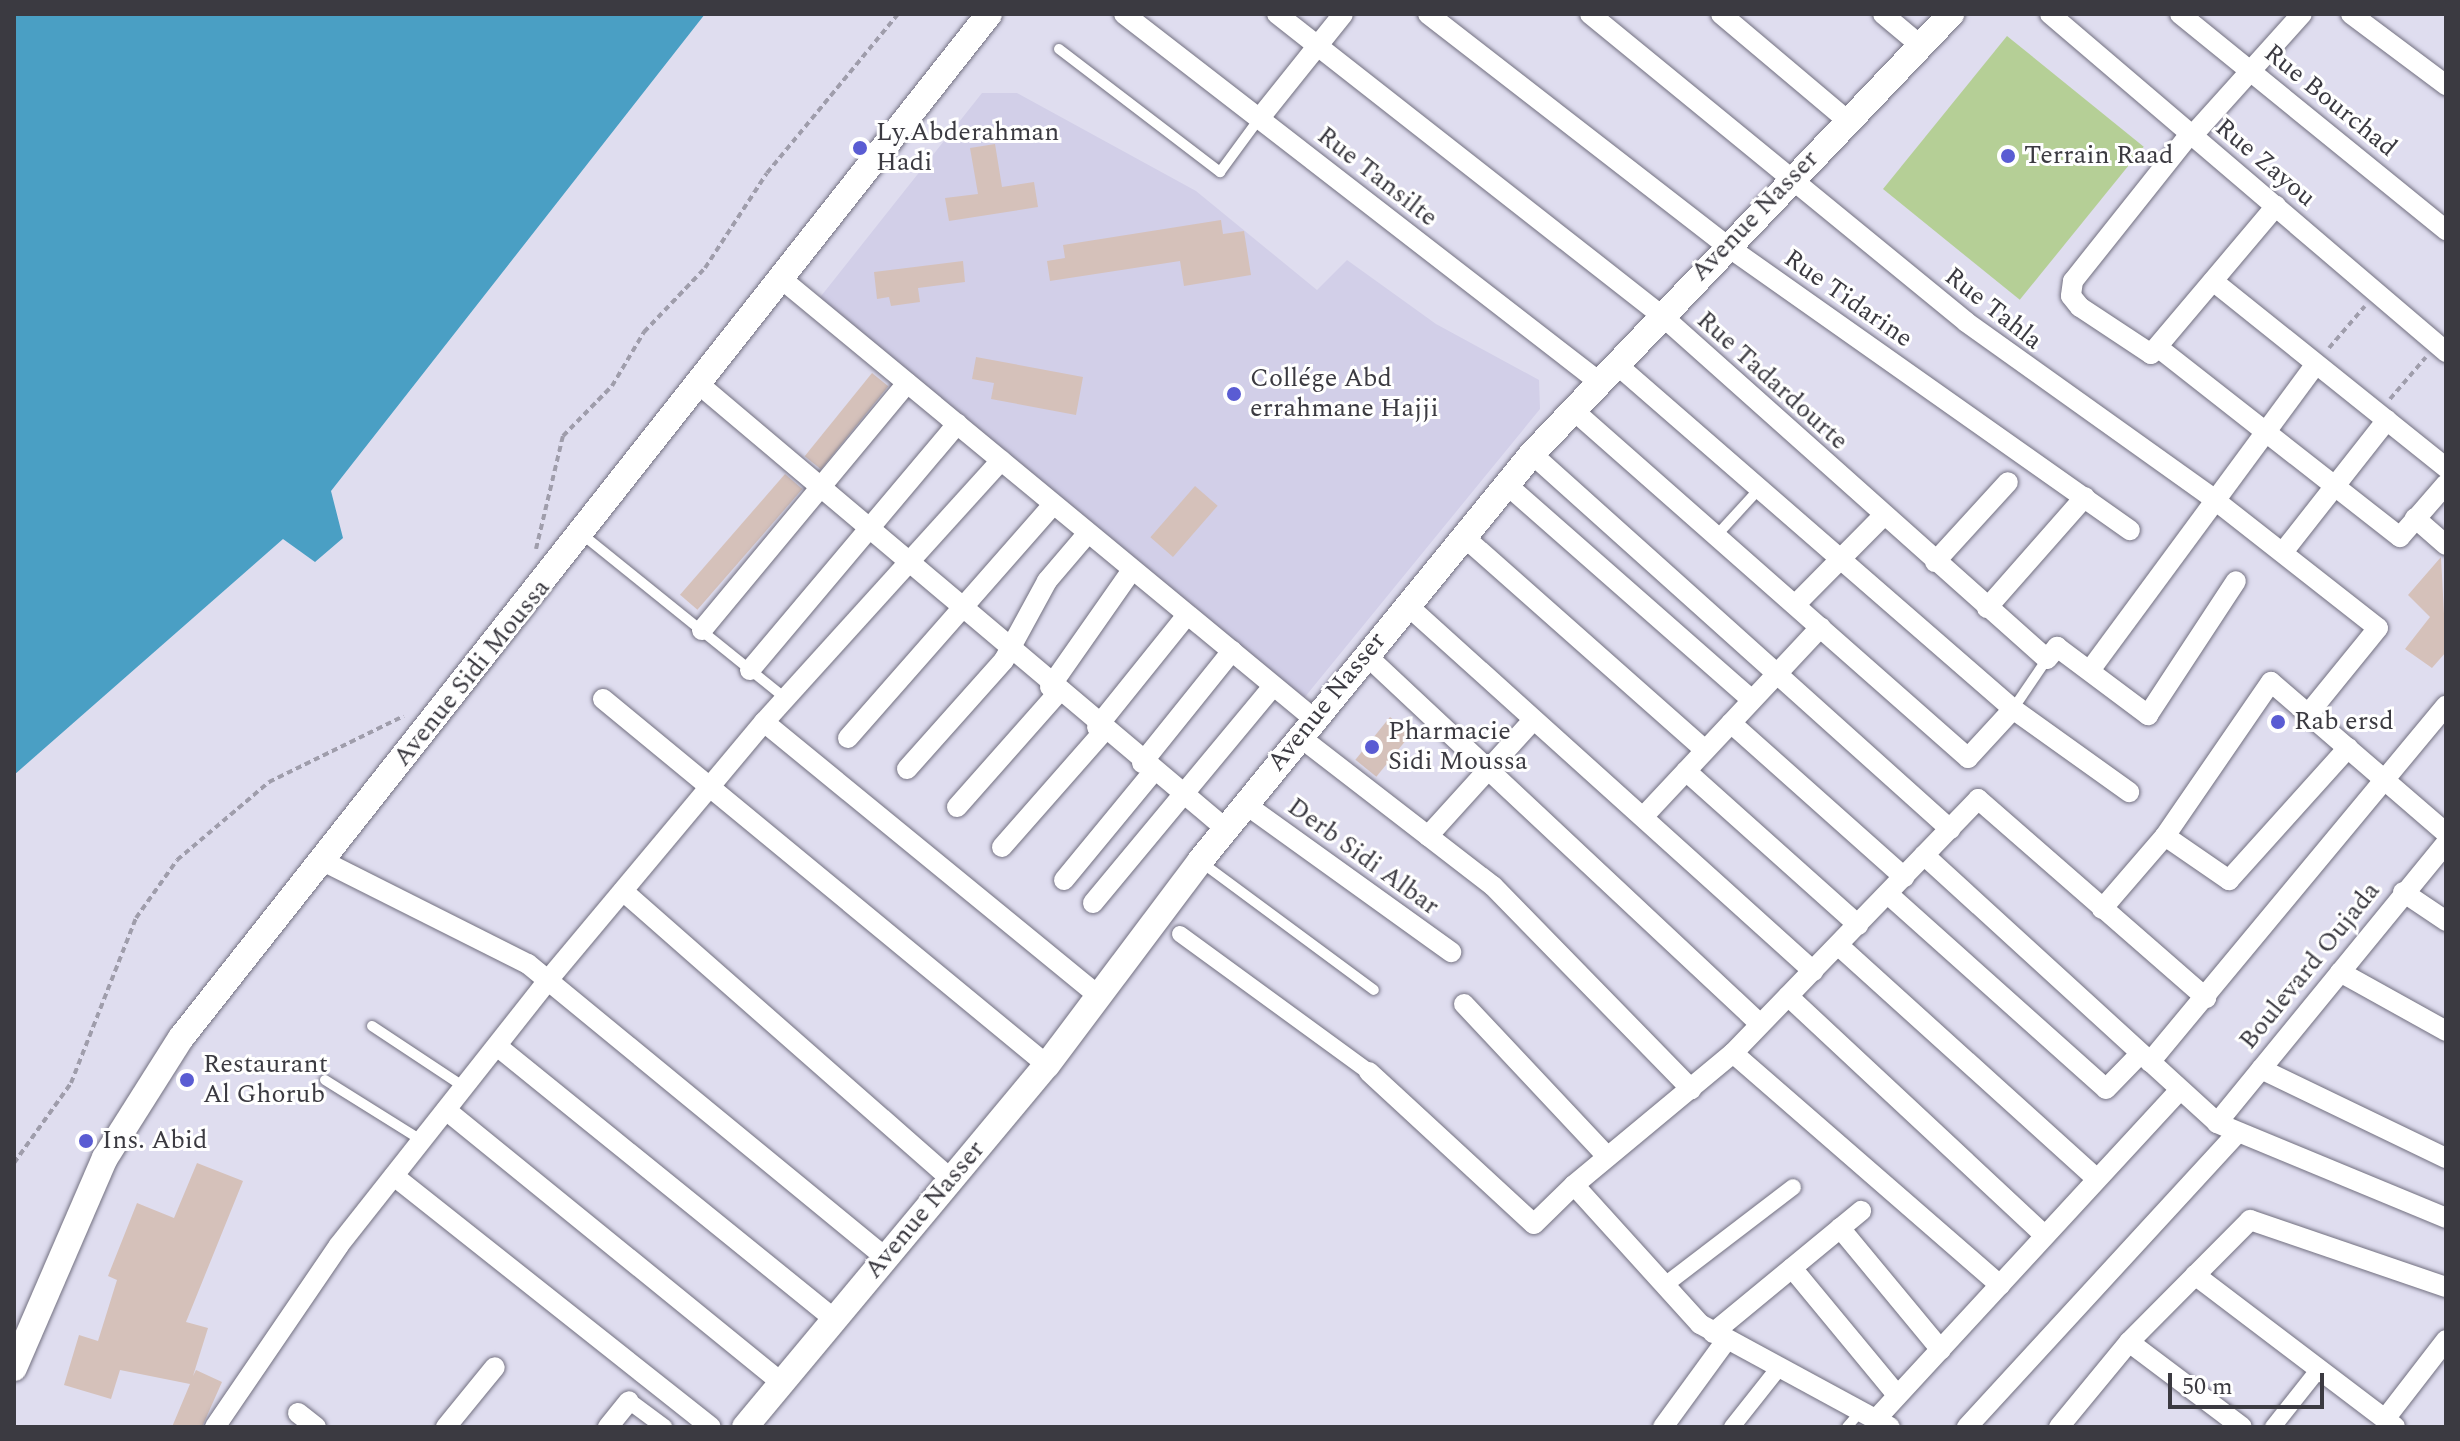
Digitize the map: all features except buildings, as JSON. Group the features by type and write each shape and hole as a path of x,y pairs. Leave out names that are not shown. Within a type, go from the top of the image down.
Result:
{"street":[{"name":"Avenue Sidi Moussa","path":"14,1368 127,1118 181,1038 448,702 541,570 583,535 784,281 989,14"},
{"name":"Rue Tansilte","path":"1124,14 1259,119 1607,372 1759,489 2013,709 2129,792"},
{"name":"Rue Tadardourte","path":"1277,14 1660,314 2047,659"},
{"path":"1259,119 1343,14"},
{"name":"Rue Tidarine","path":"1428,14 1727,246 2130,530"},
{"name":"Rue Tahla","path":"1590,14 1966,322 2211,497 2378,628 2308,714"},
{"path":"1721,14 1847,120"},
{"path":"1883,14 1920,45"},
{"name":"Avenue Nasser","path":"745,1427 1047,1065 1098,995 1170,926 1200,861 1506,484 1660,314 1951,14"},
{"name":"Rue Zayou","path":"2050,14 2442,348"},
{"name":"Rue Bourchad","path":"2180,14 2446,230"},
{"path":"2302,14 2254,71 2191,135 2070,289 2080,307 2135,350 2160,349 2335,483 2400,537 2446,484"},
{"path":"2351,14 2446,85"},
{"path":"2160,349 2276,206"},
{"path":"784,281 1273,686 1307,728 1548,938 1691,1089"},
{"path":"2213,281 2446,468"},
{"path":"2091,669 2211,497 2315,365"},
{"path":"702,630 907,383"},
{"path":"701,386 1007,652 1226,829"},
{"path":"1572,409 1968,758 2013,709"},
{"path":"2283,552 2382,416"},
{"path":"750,670 957,424"},
{"path":"1532,454 1950,829"},
{"path":"215,1427 394,1176 549,979 764,722 1001,461"},
{"path":"1935,562 2008,482"},
{"path":"1506,484 1752,700"},
{"path":"1987,608 2085,497"},
{"path":"848,738 1053,505"},
{"path":"1796,604 1883,516"},
{"path":"2415,518 2446,545"},
{"path":"907,769 1007,652 1047,581 1088,533"},
{"path":"1463,536 1705,750"},
{"path":"957,807 1054,690 1132,570"},
{"path":"2047,659 2057,647 2091,669 2148,715 2236,581"},
{"path":"1407,605 1813,971"},
{"path":"1002,847 1100,729 1187,615"},
{"path":"1643,817 1821,627"},
{"path":"1064,880 1232,651"},
{"path":"1366,655 1760,1024"},
{"path":"2102,909 2165,836 2271,682 2446,833"},
{"path":"1093,903 1273,686"},
{"path":"603,699 1047,1065"},
{"path":"1888,894 2106,1089 2145,1058 2206,998 2446,706"},
{"path":"1428,836 1533,720"},
{"path":"764,722 1098,995"},
{"path":"1731,723 1904,877"},
{"path":"2165,836 2229,880 2348,748"},
{"path":"1686,771 1858,925"},
{"path":"1170,926 1369,1072 1534,1224 1606,1155 1733,1053 1978,799 2206,998"},
{"name":"Derb Sidi Albar","path":"1245,804 1451,952"},
{"name":"Boulevard Oujada","path":"2217,1123 2446,843"},
{"path":"1924,855 2217,1123 2446,1218"},
{"path":"323,861 549,979 885,1257"},
{"path":"623,891 951,1179"},
{"path":"2403,892 2446,921"},
{"path":"1838,945 2095,1177"},
{"path":"2340,972 2446,1031"},
{"path":"1788,996 2044,1235"},
{"path":"1464,1004 1606,1155"},
{"path":"497,1046 834,1319"},
{"path":"1733,1053 2000,1285"},
{"path":"2261,1069 2446,1158"},
{"path":"1574,1185 1665,1285 1719,1338 1877,1418 2095,1177 2180,1090"},
{"path":"446,1110 781,1382"},
{"path":"1967,1427 2237,1133"},
{"path":"394,1176 711,1427"},
{"path":"1665,1285 1793,1187"},
{"path":"1663,1427 1719,1338 1792,1268 1861,1211"},
{"path":"2070,1423 2129,1342 2242,1224 2257,1219 2446,1287"},
{"path":"1840,1228 1941,1350"},
{"path":"1792,1268 1897,1395"},
{"path":"2195,1275 2390,1423 2446,1340"},
{"path":"2129,1342 2242,1427"},
{"path":"446,1427 495,1367"},
{"path":"1732,1427 1778,1369"},
{"path":"2273,1427 2319,1369"},
{"path":"608,1427 629,1401 664,1427"},
{"path":"298,1413 316,1427"}],"lane":[{"path":"1059,49 1220,172 1259,119"},
{"path":"1717,535 1759,489"},
{"path":"583,535 785,698"},
{"path":"2013,709 2047,659"},
{"path":"1200,861 1374,990"},
{"path":"372,1026 464,1087"},
{"path":"325,1080 421,1140"},
{"path":"1847,1427 1877,1418"}],"path":[{"path":"541,570 563,436 612,386 644,332 705,268 767,173 898,14"},
{"path":"2315,365 2378,291"},
{"path":"2382,416 2442,348"},
{"path":"14,1163 71,1083 136,918 177,860 269,782 414,710"}],"shaded area":[{"name":"Collége Abd errahmane Hajji","path":"982,93 1017,93 1196,191 1317,290 1347,260 1436,324 1539,380 1540,409 1300,703 814,305"}],"green space":[{"name":"Terrain Raad","path":"2007,36 2144,147 2020,300 1883,189"}],"water":[{"path":"14,14 705,14 331,491 343,538 315,562 283,539 14,775"}],"place":[{"name":"Ly.Abderahman Hadi","path":"860,148"},
{"name":"Terrain Raad","path":"2008,156"},
{"name":"Collége Abd errahmane Hajji","path":"1234,394"},
{"name":"Rab ersd","path":"2278,722"},
{"name":"Pharmacie Sidi Moussa","path":"1372,747"},
{"name":"Restaurant Al Ghorub","path":"187,1080"},
{"name":"Ins. Abid","path":"86,1141"}]}
